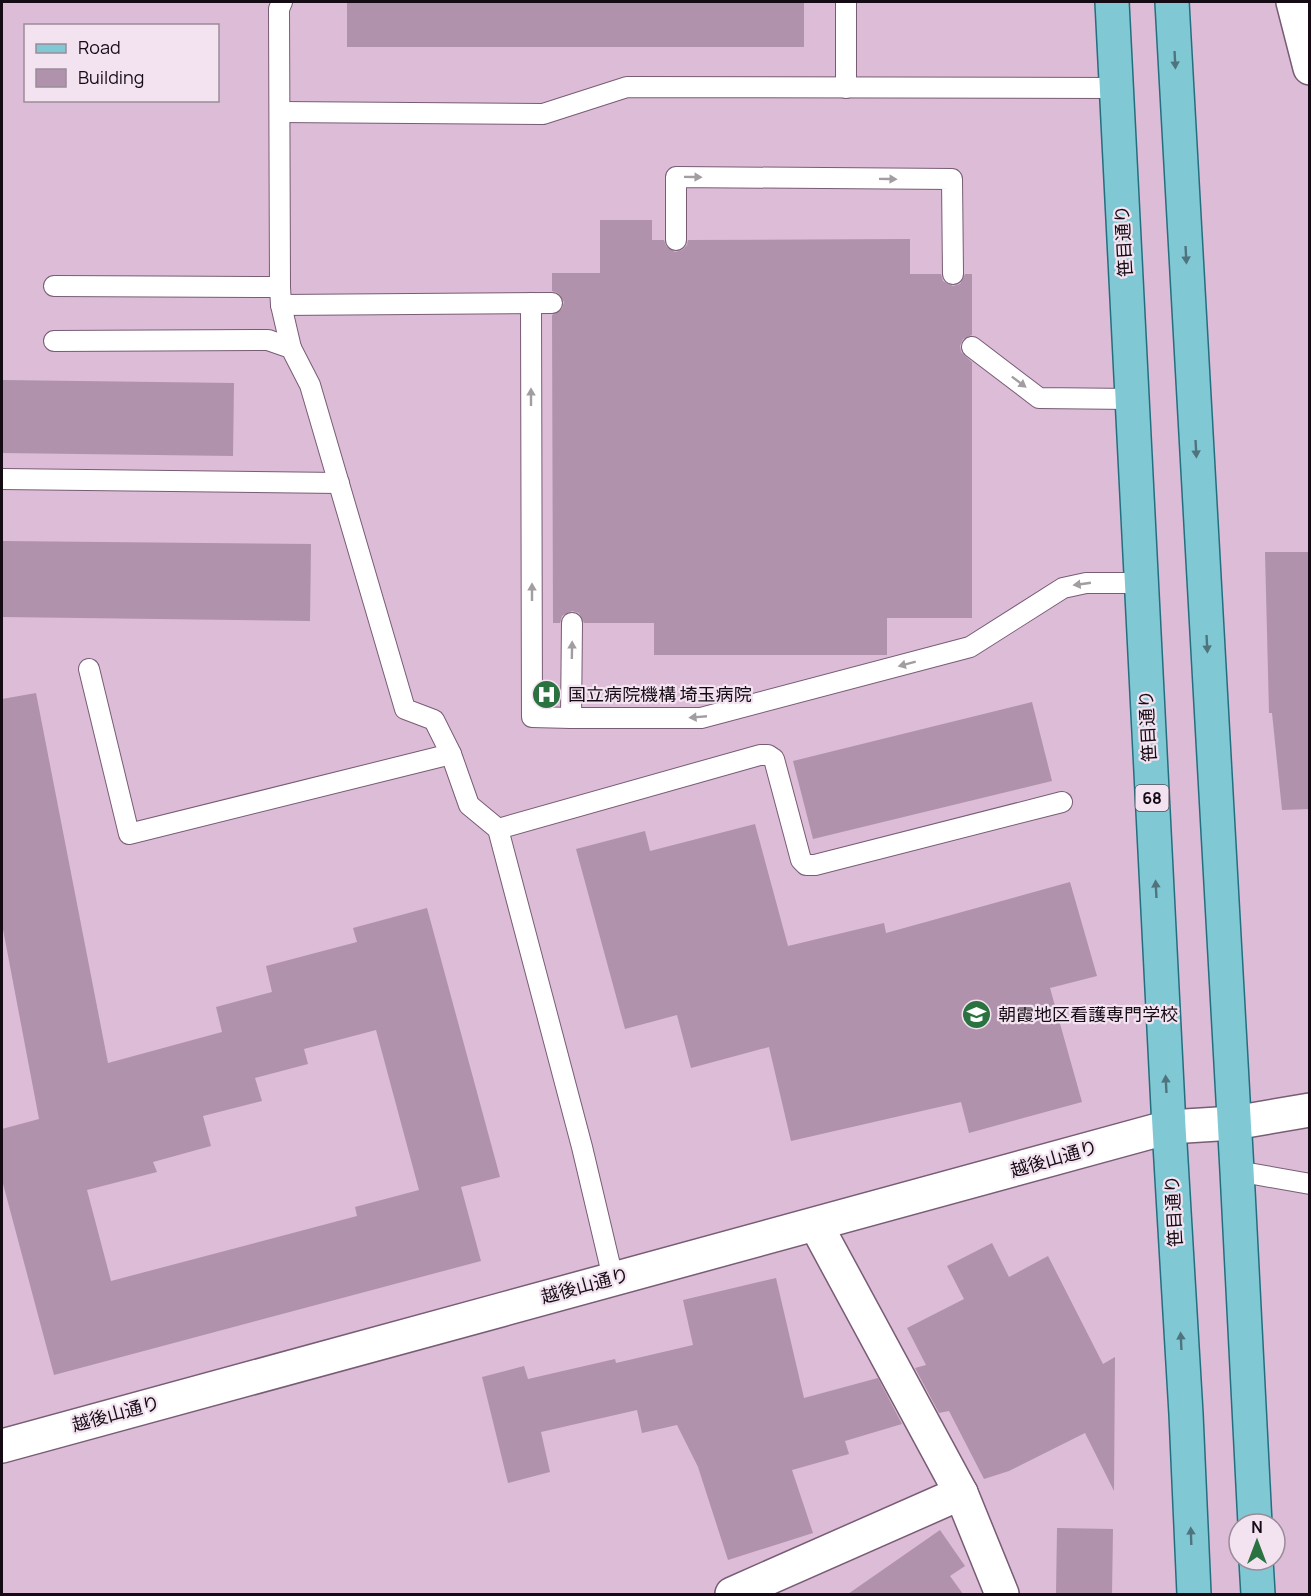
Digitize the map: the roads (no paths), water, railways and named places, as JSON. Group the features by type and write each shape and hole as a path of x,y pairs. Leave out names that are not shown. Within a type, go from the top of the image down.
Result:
{"main road":[{"name":"笹目通り","path":"1112,2 1168,1127 1186,1414 1194,1594"},
{"path":"1172,2 1254,1512"},
{"path":"1257,1572 1258,1594"}],"street":[{"path":"1293,2 1310,68"},
{"name":"越後山通り","path":"2,1446 614,1278 816,1226 1168,1127 1234,1123 1310,1110"},
{"path":"816,1226 961,1493 1002,1594"},
{"path":"740,1593 961,1493"}],"lane":[{"path":"282,2 279,9 280,296 291,348 310,385 405,709 434,720 452,754 469,805 498,829 614,1278"},
{"path":"846,2 846,88"},
{"path":"279,112 543,114 627,87 1116,88"},
{"path":"676,240 676,177 952,179 953,274"},
{"path":"54,286 280,296 552,303"},
{"path":"531,303 532,717 701,718 970,647 1063,588 1086,583 1141,584"},
{"path":"54,341 268,340 291,348"},
{"path":"972,347 1039,398 1131,399"},
{"path":"2,479 339,483"},
{"path":"571,718 572,622"},
{"path":"89,669 129,834 452,754"},
{"path":"498,829 760,754 774,759 801,860 806,865 815,865 1062,802"},
{"path":"1237,1171 1310,1184"}],"place":[{"name":"国立病院機構 埼玉病院","path":"547,695"},
{"name":"朝霞地区看護専門学校","path":"977,1015"}]}
